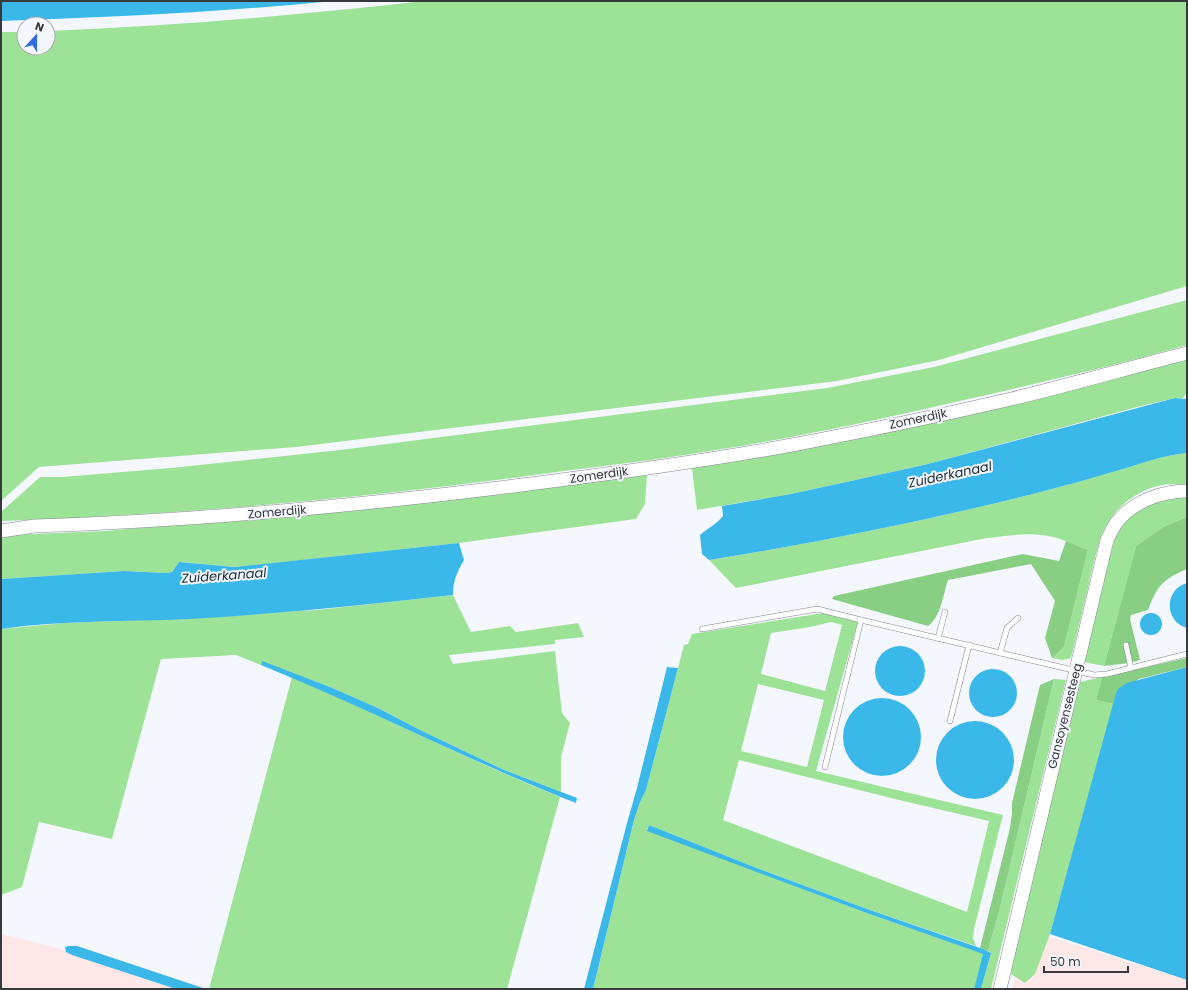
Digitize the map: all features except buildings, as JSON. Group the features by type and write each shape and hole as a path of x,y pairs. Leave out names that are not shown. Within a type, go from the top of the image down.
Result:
{"street":[{"name":"Zomerdijk","path":"1,530 34,526 233,516 346,506 564,480 794,444 909,421 1012,399 1187,353"},
{"name":"Gansoyensesteeg","path":"1000,989 1107,540 1116,524 1129,510 1150,498 1169,492 1187,491"}],"lane":[{"path":"702,629 818,608 861,620 1098,675 1187,654"},
{"path":"938,638 945,612"},
{"path":"1000,653 1007,628 1018,618"},
{"path":"825,768 861,620"},
{"path":"950,721 969,645"},
{"path":"1126,645 1131,668"}],"shaded area":[{"path":"1028,930 1187,980 1187,989 1012,989"},
{"path":"1,934 18,938 216,989 1,989"}],"green space":[{"path":"424,1 1187,1 1187,286 939,360 837,381 296,447 39,467 1,501 1,32 16,32 16,56 56,56 56,31 142,26 330,11"},
{"path":"1187,300 1187,345 1020,387 871,421 778,439 694,454 407,491 205,510 1,521 1,512 40,477 62,477 171,468 340,450 827,388 934,367"},
{"path":"1187,358 1187,392 1183,398 1175,398 1137,407 924,465 791,494 697,510 692,468 760,457"},
{"path":"1187,453 1187,485 1161,485 1144,491 1126,502 1109,522 1103,533 1095,557 1071,658 1063,660 1052,658 1064,647 1088,550 1059,539 1034,534 987,538 736,588 709,560 830,539 950,514 1053,489 1162,457"},
{"path":"647,475 645,504 636,519 459,543 248,566 235,567 179,562 172,572 166,573 124,571 1,579 1,537 9,535 106,531 460,498"},
{"path":"1173,497 1187,498 1187,517 1163,527 1136,546 1104,666 1084,662 1116,535 1123,523 1134,514 1155,501"},
{"path":"1187,517 1187,569 1172,576 1162,584 1148,610 1131,615 1130,619 1140,660 1104,666 1136,546 1163,527"},
{"path":"1066,541 1088,550 1064,647 1052,658 1045,638 1055,601 1031,564 948,580 939,611 928,626 832,599 834,596 1023,554 1059,561"},
{"path":"453,595 471,632 510,626 516,632 578,623 584,637 555,640 555,644 449,655 453,664 555,651 562,713 570,723 561,757 561,792 504,770 378,708 330,687 262,662 261,665 236,655 161,659 112,839 39,822 22,887 1,895 1,629 65,623 317,610"},
{"path":"836,611 859,618 816,771 1003,815 974,929 973,938 976,946 867,909 759,869 649,825 647,830 864,912 984,954 974,989 593,989 634,820 646,790 684,645 688,644 692,634","holes":["831,622 842,625 825,691 761,674 771,633","758,684 824,700 807,767 741,751","739,760 989,821 967,912 723,820"]},
{"path":"1187,658 1187,667 1139,679 1116,693 1114,704 1096,700 1102,677"},
{"path":"292,677 492,768 560,797 507,989 209,989"},
{"path":"1102,677 1096,700 1114,704 1050,934 1035,974 1025,983 1011,974 1014,957 1080,682"},
{"path":"1054,679 1066,680 991,989 981,989 991,953 988,951 1000,908"},
{"path":"1054,679 1000,908 988,951 980,948 1010,828 1012,803 1040,685"}],"water":[{"path":"1,1 333,1 167,14 84,18 56,19 56,16 16,16 16,20 1,21"},
{"name":"Zuiderkanaal","path":"1175,398 1187,399 1187,453 1154,460 1029,495 870,531 709,560 702,554 700,535 721,519 723,516 722,506 791,494 924,465"},
{"name":"Zuiderkanaal","path":"459,543 464,560 456,577 453,595 255,615 48,624 1,629 1,579 124,571 166,573 172,572 179,562 235,567"},
{"path":"1187,583 1187,628 1179,625 1174,619 1170,606 1171,598 1174,592 1179,586"},
{"path":"1147,613 1155,613 1162,620 1162,628 1155,635 1147,635 1140,628 1140,620"},
{"path":"895,646 905,646 918,653 925,666 925,676 918,689 905,696 895,696 886,692 879,685 875,676 875,666 879,657 886,650"},
{"path":"262,661 330,687 378,708 504,770 577,798 576,803 497,770 261,665"},
{"path":"667,667 678,668 646,790 634,820 593,989 584,989 637,788"},
{"path":"1187,667 1187,980 1050,934 1116,693 1119,688 1127,683"},
{"path":"988,669 998,669 1010,676 1017,688 1017,698 1010,710 998,717 988,717 980,713 973,706 969,698 969,688 973,680 980,673"},
{"path":"882,698 897,701 904,705 914,715 918,722 921,737 918,752 914,759 904,769 897,773 882,776 867,773 860,769 850,759 846,752 843,737 846,722 850,715 860,705 867,701"},
{"path":"975,721 990,724 1003,732 1011,745 1014,760 1011,775 1003,788 990,796 975,799 960,796 947,788 939,775 936,760 939,745 947,732 960,724"},
{"path":"649,825 759,869 867,909 983,949 991,953 981,989 974,989 983,954 864,912 647,831"},
{"path":"77,946 206,989 176,989 72,955 66,952 65,947"}]}
